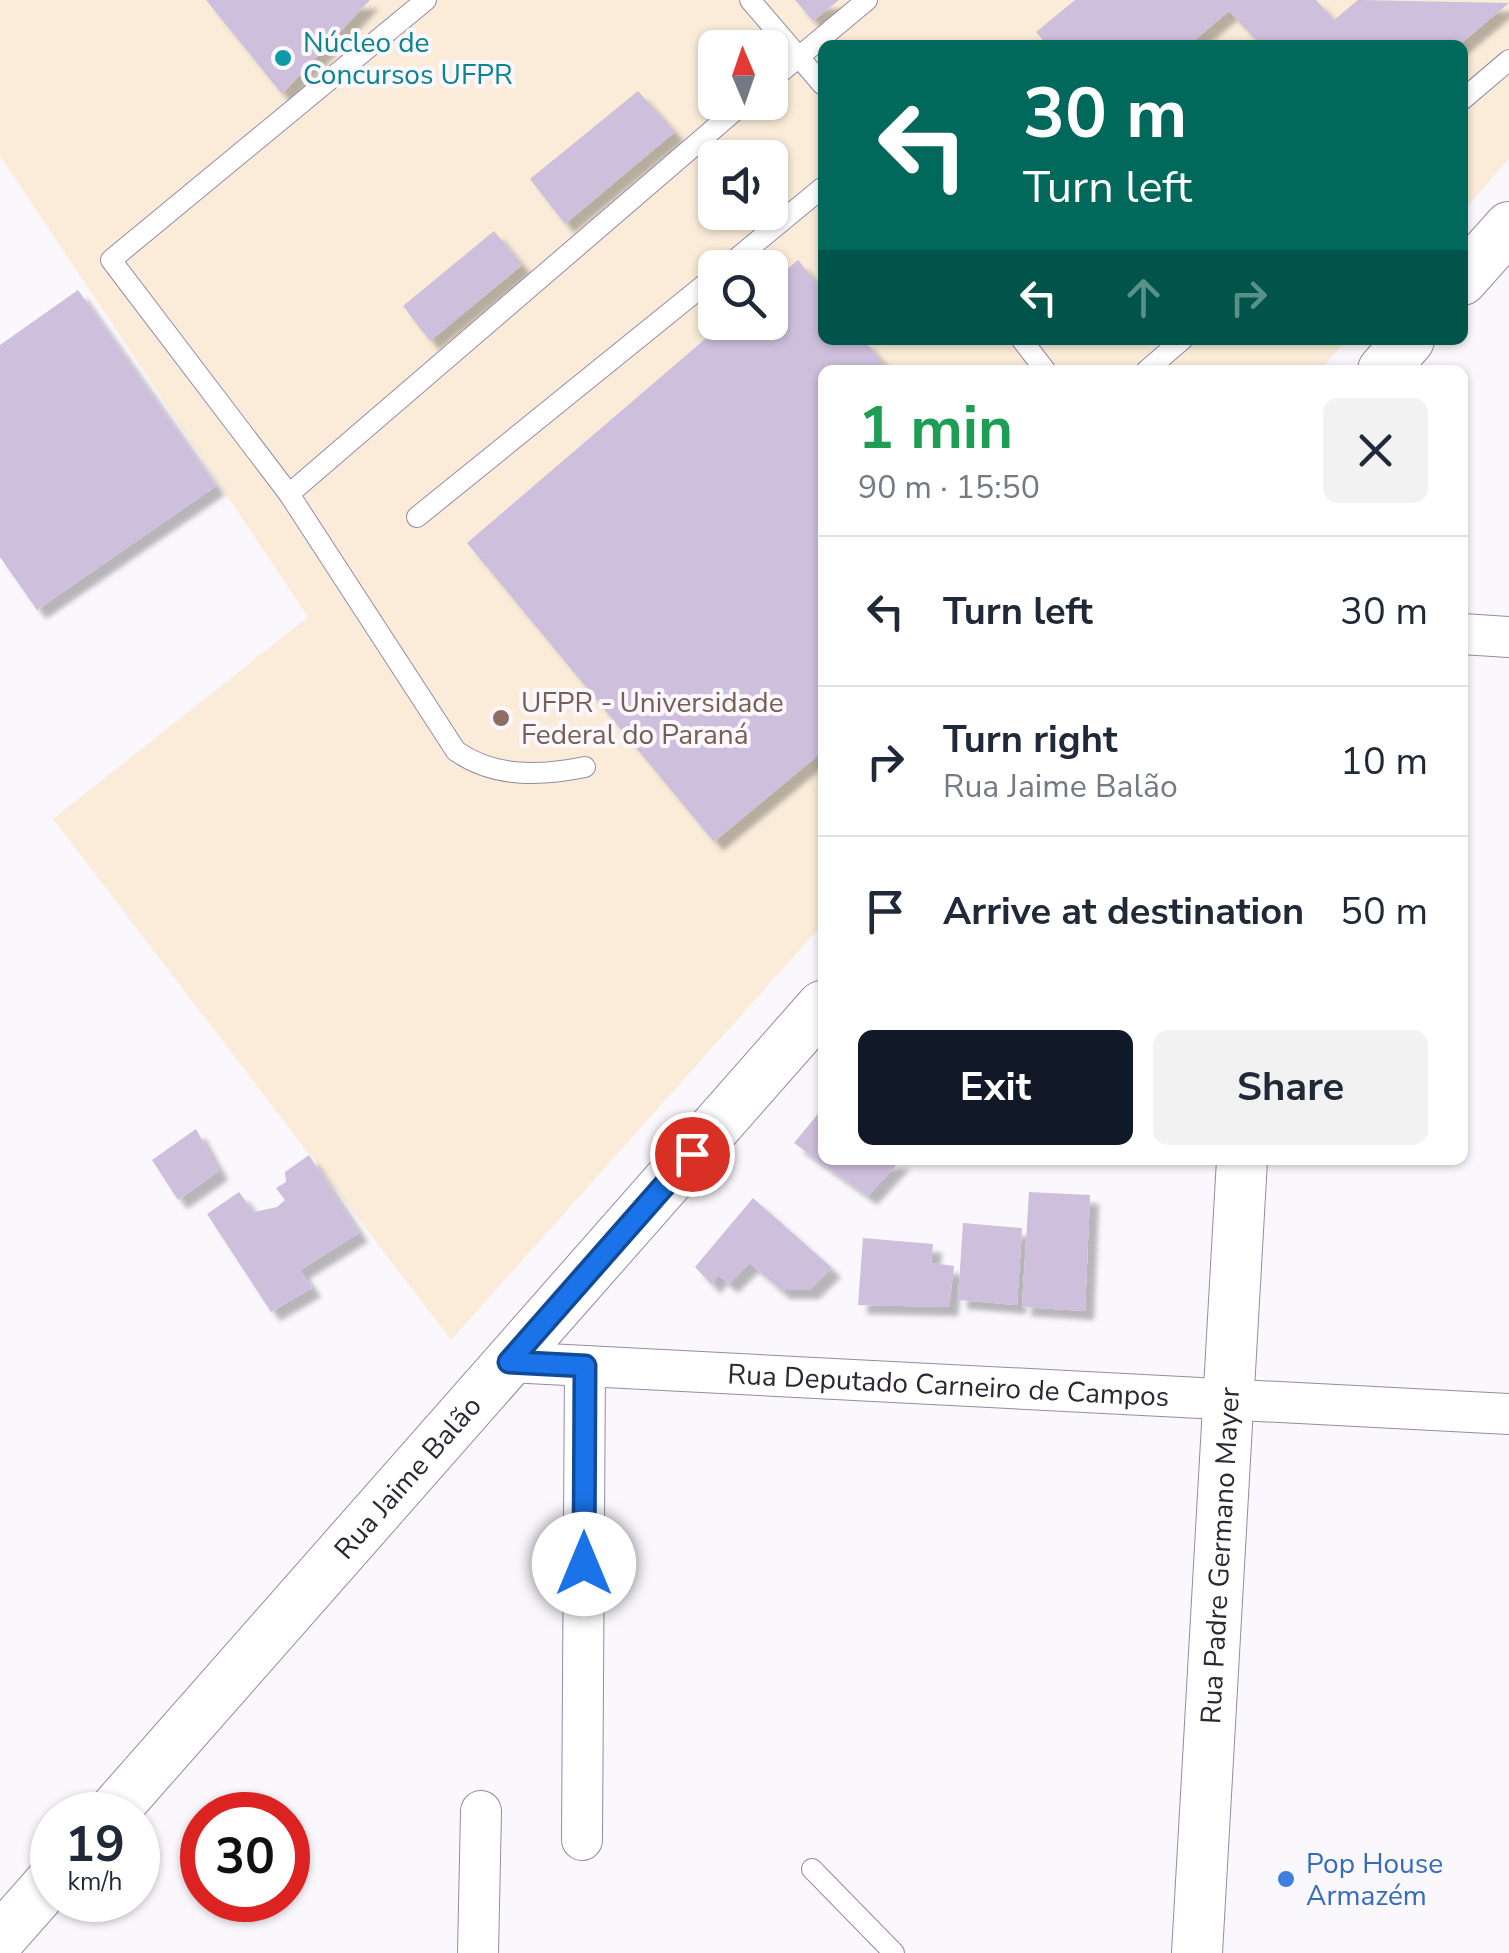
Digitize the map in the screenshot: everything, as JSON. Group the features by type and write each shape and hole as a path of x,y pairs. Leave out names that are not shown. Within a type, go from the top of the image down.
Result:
{"street":[{"path":"1468,273 1509,227"},
{"path":"1388,365 1406,345"},
{"path":"1468,635 1509,638"},
{"name":"Rua Jaime Balão","path":"130,1792 818,1011"},
{"name":"Rua Padre Germano Mayer","path":"1197,1953 1242,1165"},
{"name":"Rua Deputado Carneiro de Campos","path":"509,1362 1509,1414"},
{"path":"582,1840 585,1366"},
{"path":"478,1953 481,1811"},
{"path":"0,1940 30,1905"}],"lane":[{"path":"426,0 111,260 289,494 456,751 477,766 505,772 586,766"},
{"path":"750,0 818,80"},
{"path":"819,40 867,0"},
{"path":"788,66 818,40"},
{"path":"1468,95 1509,60"},
{"path":"289,494 724,120"},
{"path":"747,250 818,191"},
{"path":"417,517 698,290"},
{"path":"1026,345 1041,365"},
{"path":"1153,365 1176,345"},
{"path":"812,1870 894,1953"}],"shaded area":[{"name":"UFPR - Universidade Federal do Paraná","path":"0,0 1509,0 1509,159 1468,205 1468,40 818,40 818,345 1342,345 1324,365 818,365 818,929 451,1340 53,819 308,617 0,156"}],"building":[{"name":"Núcleo de Concursos UFPR","path":"206,0 370,0 282,94"},
{"path":"795,0 839,0 813,21"},
{"path":"1075,0 1316,0 1334,20 1358,0 1509,3 1465,40 1256,40 1229,11 1195,40 1043,40 1036,32"},
{"path":"638,91 675,132 565,224 530,179"},
{"path":"494,231 522,265 430,341 403,306"},
{"path":"798,260 818,285 818,345 868,345 885,365 818,365 818,755 714,842 467,543 704,340 788,340 788,269"},
{"path":"78,290 216,486 37,610 0,557 0,345"},
{"path":"818,1114 818,1160 794,1143"},
{"path":"196,1129 219,1171 178,1200 152,1160"},
{"path":"309,1155 359,1233 300,1270 312,1288 271,1312 207,1214 239,1192 254,1212 277,1207 285,1200 276,1188 286,1182 285,1172"},
{"path":"825,1165 896,1165 868,1196"},
{"path":"1029,1192 1090,1195 1085,1311 1022,1307"},
{"path":"753,1198 832,1268 810,1290 781,1290 750,1263 729,1284 718,1275 712,1285 695,1267"},
{"path":"963,1223 1022,1228 1017,1305 958,1300"},
{"path":"863,1238 933,1244 931,1263 954,1266 949,1307 858,1305"}],"place":[{"name":"Núcleo de Concursos UFPR","path":"283,58"},
{"name":"UFPR - Universidade Federal do Paraná","path":"501,718"},
{"name":"Pop House Armazém","path":"1286,1879"}],"route":[{"path":"584,1564 585,1366 509,1362 692,1154"}]}
